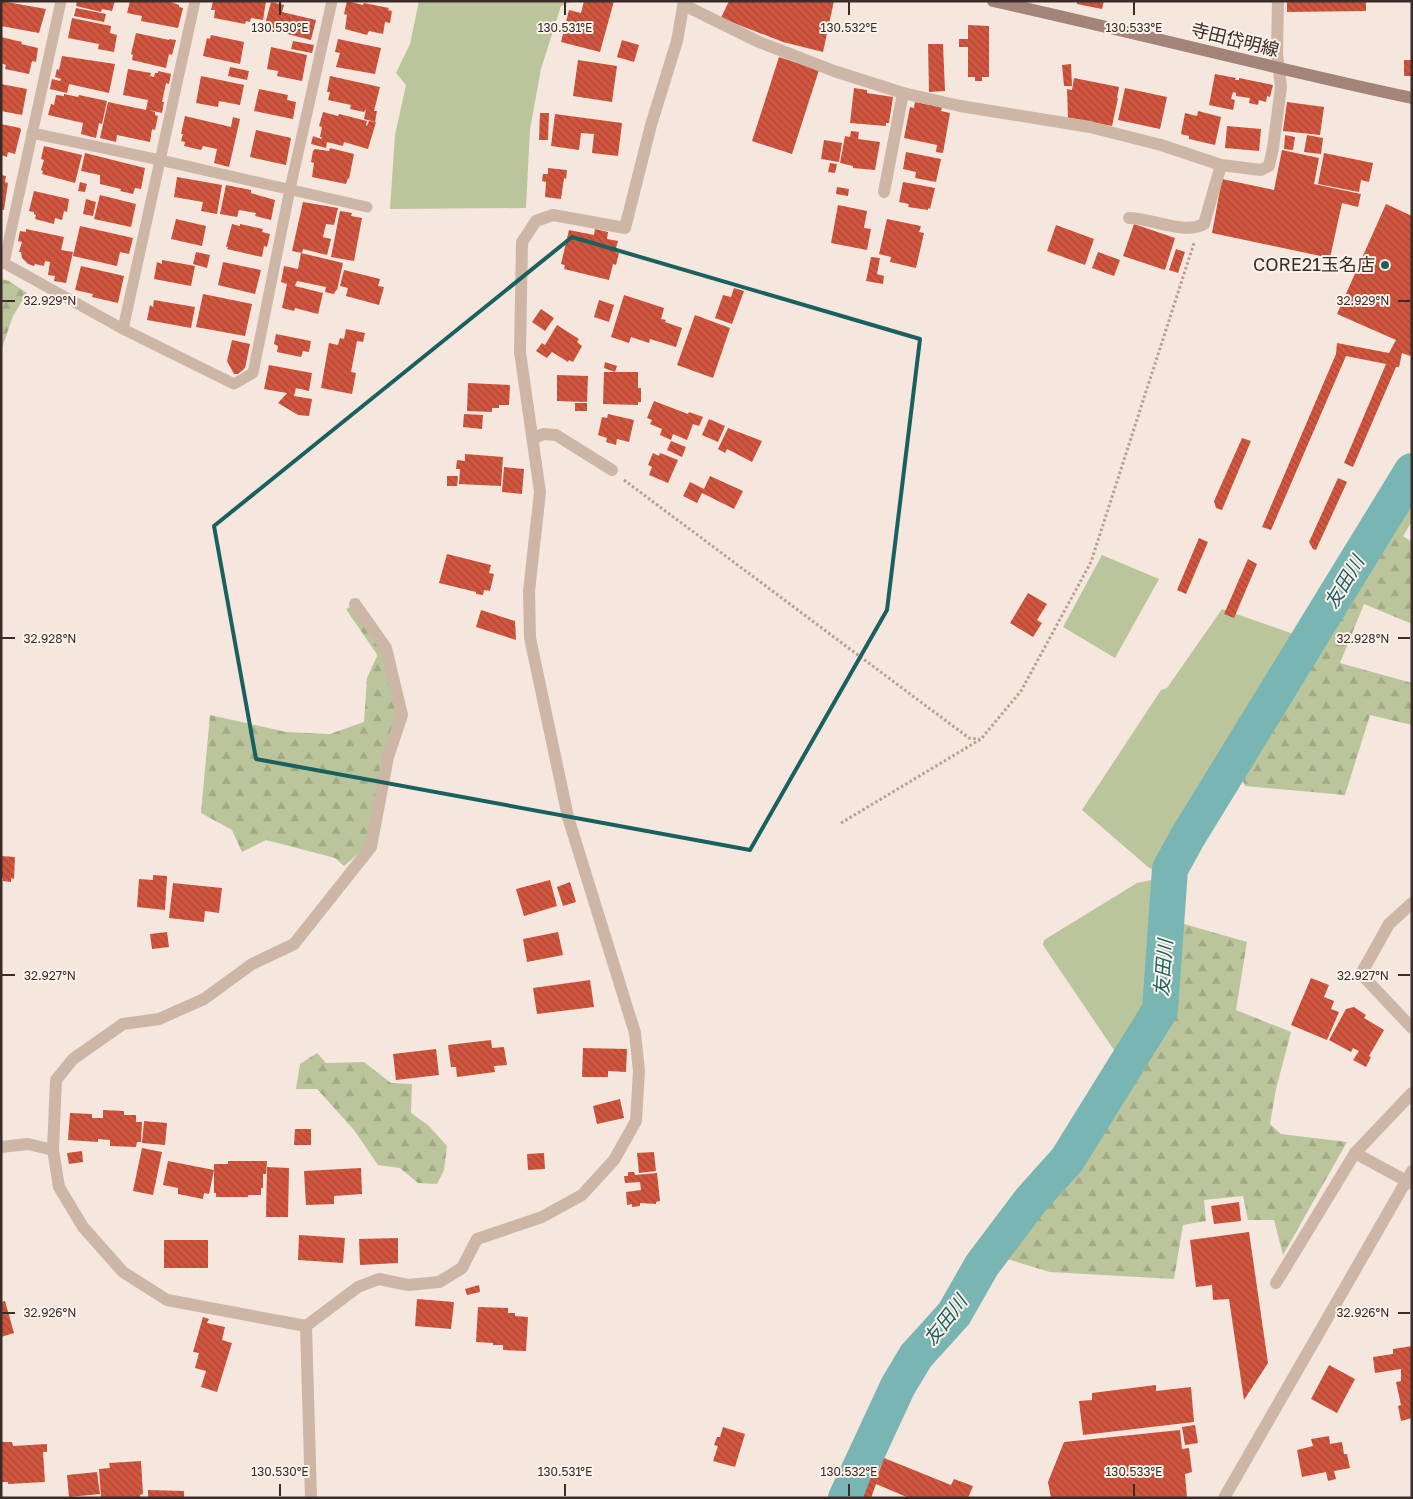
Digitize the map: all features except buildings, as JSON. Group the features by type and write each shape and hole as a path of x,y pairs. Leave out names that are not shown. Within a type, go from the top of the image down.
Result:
{"main road":[{"name":"寺田岱明線","path":"993,1 1279,69 1412,98"}],"street":[{"path":"355,604 386,648 402,715 388,757 372,847 294,944 252,964 204,999 159,1019 124,1024 73,1059 56,1080 53,1150 59,1187 83,1227 123,1272 167,1300 306,1326 358,1287 379,1279 408,1285 439,1282 462,1268 477,1239 542,1217 582,1195 614,1160 636,1121 639,1071 634,1033 568,816 530,638 529,591 540,492 520,352 522,242 536,221 553,215 625,228 651,125 678,41 684,3 758,42 834,71 903,92 960,106 1090,127 1161,145 1221,165 1261,170 1269,166 1281,87 1277,53 1278,1"},
{"path":"884,192 903,92"},
{"path":"1129,218 1140,218 1186,228 1197,228 1204,224 1221,165"},
{"path":"533,438 544,434 556,436 612,470"},
{"path":"1412,903 1389,924 1361,974 1412,1028"},
{"path":"1276,1283 1356,1153 1412,1093"},
{"path":"1,1147 28,1144 53,1150"},
{"path":"1224,1498 1410,1178 1356,1153"},
{"path":"306,1326 311,1498"}],"lane":[{"path":"61,1 2,262 123,329 234,384 253,373 290,189 332,1"},
{"path":"123,329 195,1"},
{"path":"32,133 368,207"}],"path":[{"path":"841,823 981,739 1021,692 1091,562 1197,228"},
{"path":"612,470 969,738 981,739"}],"highlighted area":[{"path":"572,237 920,339 887,610 750,850 256,759 214,526"}],"green space":[{"path":"419,1 573,1 561,6 541,69 530,129 526,208 390,209 395,135 406,85 396,73 410,44"},
{"path":"1,279 9,281 27,293 13,316 1,351"},
{"path":"1412,481 1412,521 1403,536 1412,542 1412,624 1364,604 1340,663 1412,683 1412,725 1370,715 1345,795 1245,786 1238,770 1254,739"},
{"path":"1102,555 1159,579 1115,658 1063,627"},
{"path":"352,606 383,651 398,715 367,846 344,866 335,858 266,840 242,852 232,830 201,813 210,715 286,732 330,734 364,722 367,678 377,656 346,609"},
{"path":"1222,609 1305,638 1186,832 1163,875 1148,867 1082,810 1161,690 1167,688"},
{"path":"1161,878 1155,1007 1116,1053 1043,945 1044,940 1137,883"},
{"path":"1177,922 1247,942 1236,1010 1291,1032 1276,1089 1270,1124 1281,1134 1347,1142 1283,1255 1274,1220 1248,1220 1243,1196 1204,1200 1206,1221 1183,1225 1174,1279 1050,1272 1004,1258 1057,1188 1168,1011"},
{"path":"317,1053 326,1063 364,1062 391,1083 412,1084 411,1113 428,1125 447,1146 444,1170 437,1184 418,1183 400,1168 378,1165 354,1130 317,1089 296,1089 300,1064"}],"waterway":[{"name":"友田川","path":"846,1498 898,1386 916,1356 954,1314 982,1265 1031,1200 1067,1160 1160,1010 1170,869 1187,838 1412,471"}],"place":[{"name":"CORE21玉名店","path":"1385,265"}]}
